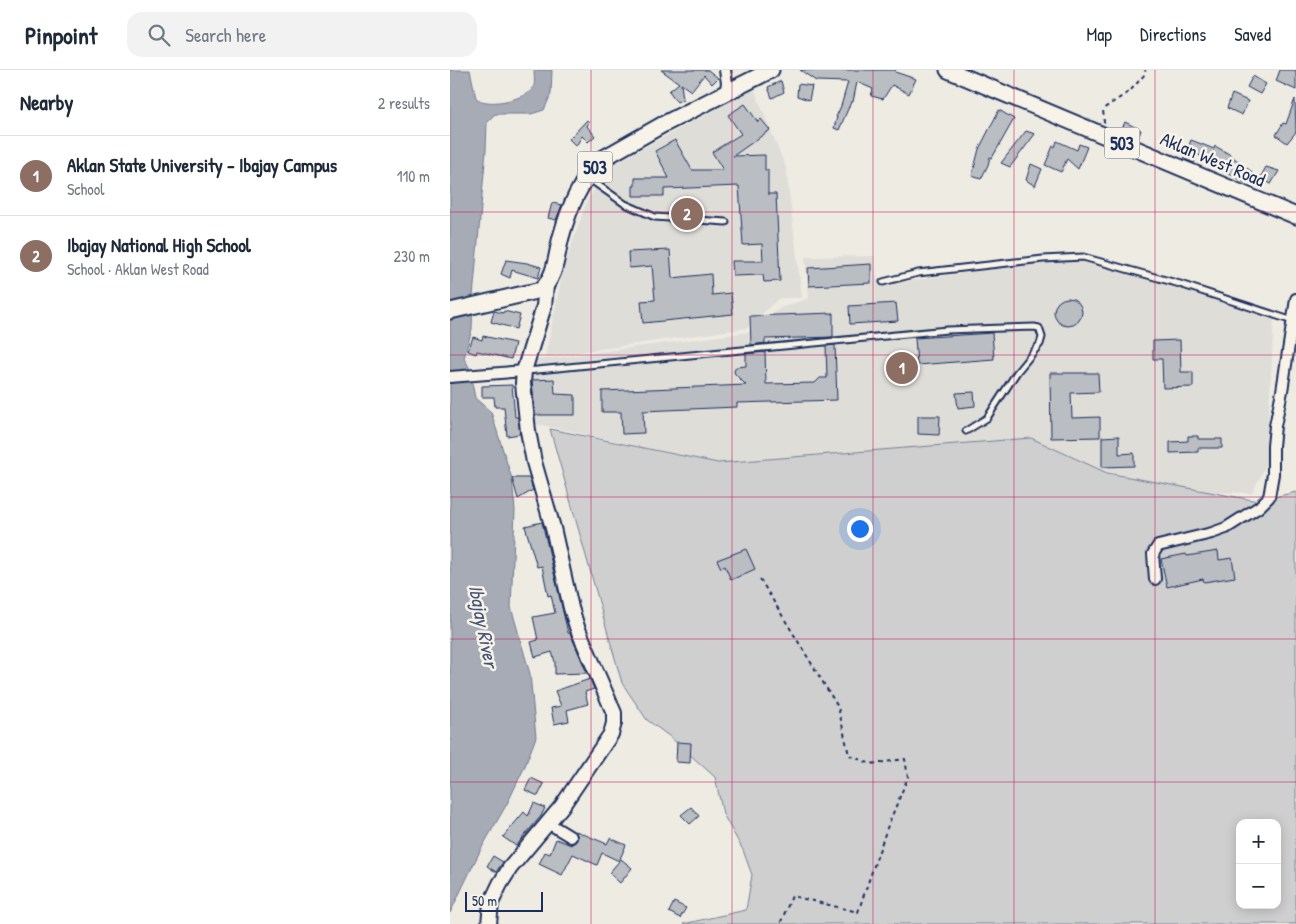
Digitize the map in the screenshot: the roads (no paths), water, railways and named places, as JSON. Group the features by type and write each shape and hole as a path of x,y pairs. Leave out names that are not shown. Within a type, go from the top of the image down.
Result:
{"main road":[{"name":"Aklan West Road","path":"948,70 1296,216"},
{"name":"503","path":"546,286 552,276 561,237 572,204 596,165 611,153 724,94 760,72"},
{"path":"450,311 541,290 546,286"}],"street":[{"path":"724,94 727,83 725,70"},
{"path":"489,924 491,903 500,884 510,868 562,806 611,734 614,723 614,713 570,608 553,528 534,462 525,406 524,371 544,306 546,286"},
{"path":"1155,579 1153,554 1158,546 1226,528 1259,507 1269,497 1273,474 1275,426 1296,299"},
{"path":"450,377 524,371"},
{"path":"548,823 571,837"}],"lane":[{"path":"587,178 625,204 655,217 726,222"},
{"path":"883,282 918,273 1043,258 1083,257 1180,284 1293,320"},
{"path":"524,371 947,330 1039,328 1042,337 1040,344 1017,372 987,418 966,431"}],"water":[{"name":"Ibajay River","path":"450,70 470,70 476,98 484,102 492,102 506,101 526,94 534,86 534,70 552,70 551,94 544,110 531,114 495,114 487,122 472,329 464,358 469,367 475,398 491,412 512,479 515,510 511,607 530,674 536,737 508,802 481,849 450,913"}],"place":[{"name":"Ibajay National High School","path":"687,214"},
{"name":"Aklan State University - Ibajay Campus","path":"902,368"}]}
